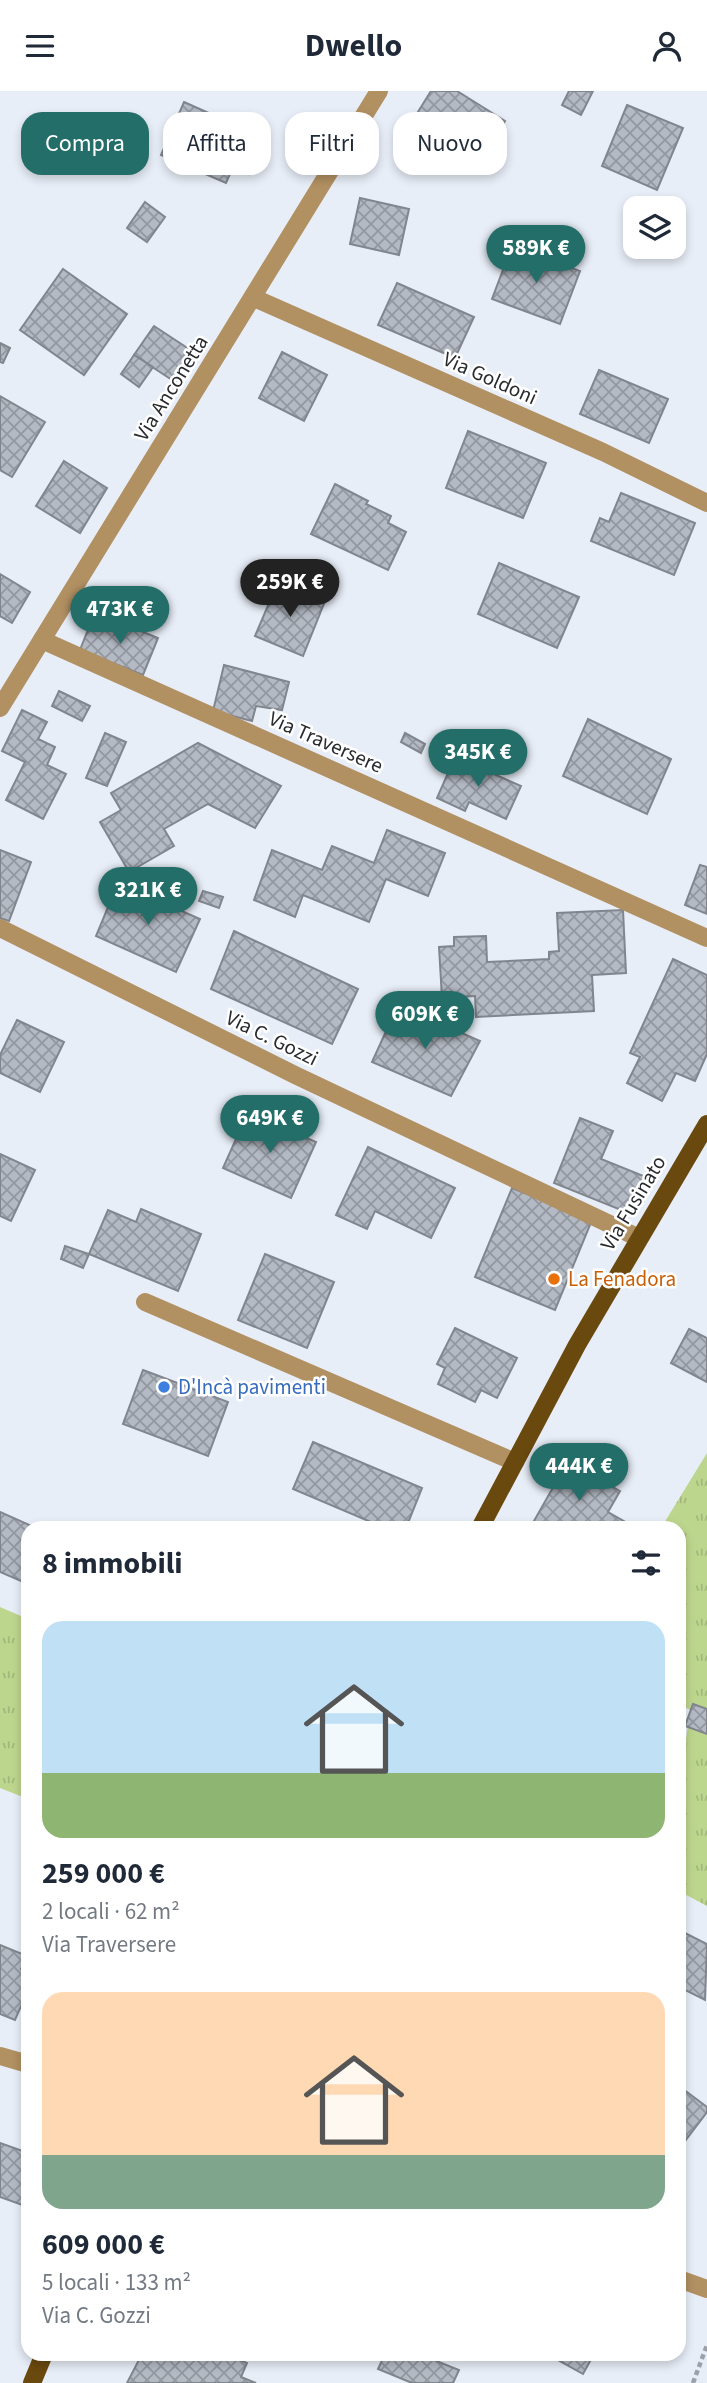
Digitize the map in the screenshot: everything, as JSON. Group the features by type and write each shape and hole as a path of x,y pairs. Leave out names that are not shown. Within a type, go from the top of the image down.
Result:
{"main road":[{"name":"Via Fusinato","path":"484,1521 577,1345 707,1124"},
{"path":"32,2383 41,2361"}],"street":[{"name":"Via Anconetta","path":"0,708 379,91"},
{"name":"Via Goldoni","path":"254,298 603,452 707,503"},
{"name":"Via Traversere","path":"42,640 707,938"},
{"name":"Via C. Gozzi","path":"0,928 308,1081 639,1238"},
{"path":"145,1301 515,1462"},
{"path":"0,2056 21,2062"},
{"path":"686,2282 707,2289"}],"path":[{"path":"693,2383 707,2345"}],"green space":[{"path":"707,1453 707,1906 686,1895 686,1739 690,1710 686,1708 686,1521 665,1521"},
{"path":"0,1607 21,1616 21,1796 0,1788"}],"building":[{"path":"431,91 457,91 491,112 418,112"},
{"path":"569,91 593,91 581,115 562,105"},
{"path":"184,102 206,112 180,112"},
{"path":"627,105 683,128 657,190 602,166"},
{"path":"207,175 230,175 226,183"},
{"path":"360,198 409,209 399,255 350,244"},
{"path":"145,202 165,217 147,242 127,228"},
{"path":"512,246 580,271 560,324 492,299"},
{"path":"63,269 127,314 84,375 20,330"},
{"path":"397,283 474,317 455,358 378,325"},
{"path":"154,326 195,353 175,382 134,355"},
{"path":"0,343 10,348 3,363 0,362"},
{"path":"282,352 327,375 304,421 259,398"},
{"path":"134,355 153,367 139,387 121,374"},
{"path":"599,370 668,399 649,443 580,414"},
{"path":"0,396 45,422 12,477 0,470"},
{"path":"468,431 546,463 523,518 446,488"},
{"path":"64,461 107,488 80,533 36,506"},
{"path":"335,484 391,516 388,523 406,532 388,570 311,534"},
{"path":"621,493 695,523 674,575 591,541 600,518 609,522"},
{"path":"499,563 579,597 557,648 478,614"},
{"path":"0,574 30,592 12,623 0,616"},
{"path":"278,582 325,601 303,656 255,636"},
{"path":"114,620 158,638 143,675 80,650 91,622 111,630"},
{"path":"224,665 289,682 282,710 256,706 252,721 213,711"},
{"path":"59,691 90,706 82,721 52,706"},
{"path":"22,710 47,722 38,739 55,747 47,765 66,774 43,819 6,800 25,762 2,751"},
{"path":"588,719 671,759 647,814 563,776"},
{"path":"105,733 126,742 107,786 86,778"},
{"path":"405,733 425,744 421,753 401,742"},
{"path":"198,743 281,786 255,828 208,804 164,829 174,846 129,872 100,822 121,810 111,793"},
{"path":"455,757 521,786 506,819 469,802 465,811 437,798"},
{"path":"387,830 445,853 428,896 386,879 369,922 303,895 295,917 254,900 272,850 322,870 332,846 374,863"},
{"path":"0,850 31,862 9,921 0,918"},
{"path":"700,865 707,867 707,914 685,905"},
{"path":"118,883 200,919 176,972 96,936"},
{"path":"203,891 223,897 219,908 199,901"},
{"path":"623,910 626,973 592,975 594,1011 476,1017 475,996 442,998 439,947 454,946 454,937 486,936 487,962 549,959 549,952 559,951 557,913"},
{"path":"234,931 358,989 332,1044 211,989"},
{"path":"673,959 707,975 707,1054 695,1081 676,1073 662,1101 627,1083 640,1057 630,1053"},
{"path":"398,1005 480,1041 451,1096 372,1062"},
{"path":"17,1020 64,1042 40,1092 0,1073 0,1055"},
{"path":"248,1112 316,1142 291,1198 223,1168"},
{"path":"580,1118 613,1131 601,1159 646,1177 631,1214 554,1183"},
{"path":"368,1147 455,1188 431,1238 375,1211 367,1229 336,1215"},
{"path":"0,1154 35,1170 11,1221 0,1216"},
{"path":"512,1188 592,1220 555,1310 475,1277"},
{"path":"141,1209 201,1234 178,1291 89,1254 108,1210 136,1222"},
{"path":"65,1246 89,1254 83,1268 61,1259"},
{"path":"265,1254 334,1282 307,1348 238,1320"},
{"path":"455,1328 517,1358 497,1398 481,1390 475,1402 438,1384 445,1368 437,1364"},
{"path":"689,1329 707,1338 707,1382 671,1363"},
{"path":"143,1370 228,1402 208,1456 123,1424"},
{"path":"313,1442 422,1488 409,1521 368,1521 293,1489"},
{"path":"568,1461 620,1491 608,1512 624,1521 534,1521"},
{"path":"0,1512 21,1521 21,1581 0,1572"},
{"path":"693,1704 707,1709 707,1734 686,1726"},
{"path":"686,1934 707,1944 705,2000 686,1990"},
{"path":"0,1945 21,1954 21,2006 15,2020 0,2014"},
{"path":"686,2091 707,2107 707,2112 686,2140"},
{"path":"0,2143 21,2150 21,2205 0,2197"},
{"path":"138,2361 242,2361 247,2363 241,2377 256,2383 127,2383"},
{"path":"382,2361 436,2361 459,2370 453,2383 412,2383 378,2369"},
{"path":"560,2361 590,2361 583,2374"}],"place":[{"name":"La Fenadora","path":"554,1279"},
{"name":"D'Incà pavimenti","path":"164,1387"}]}
